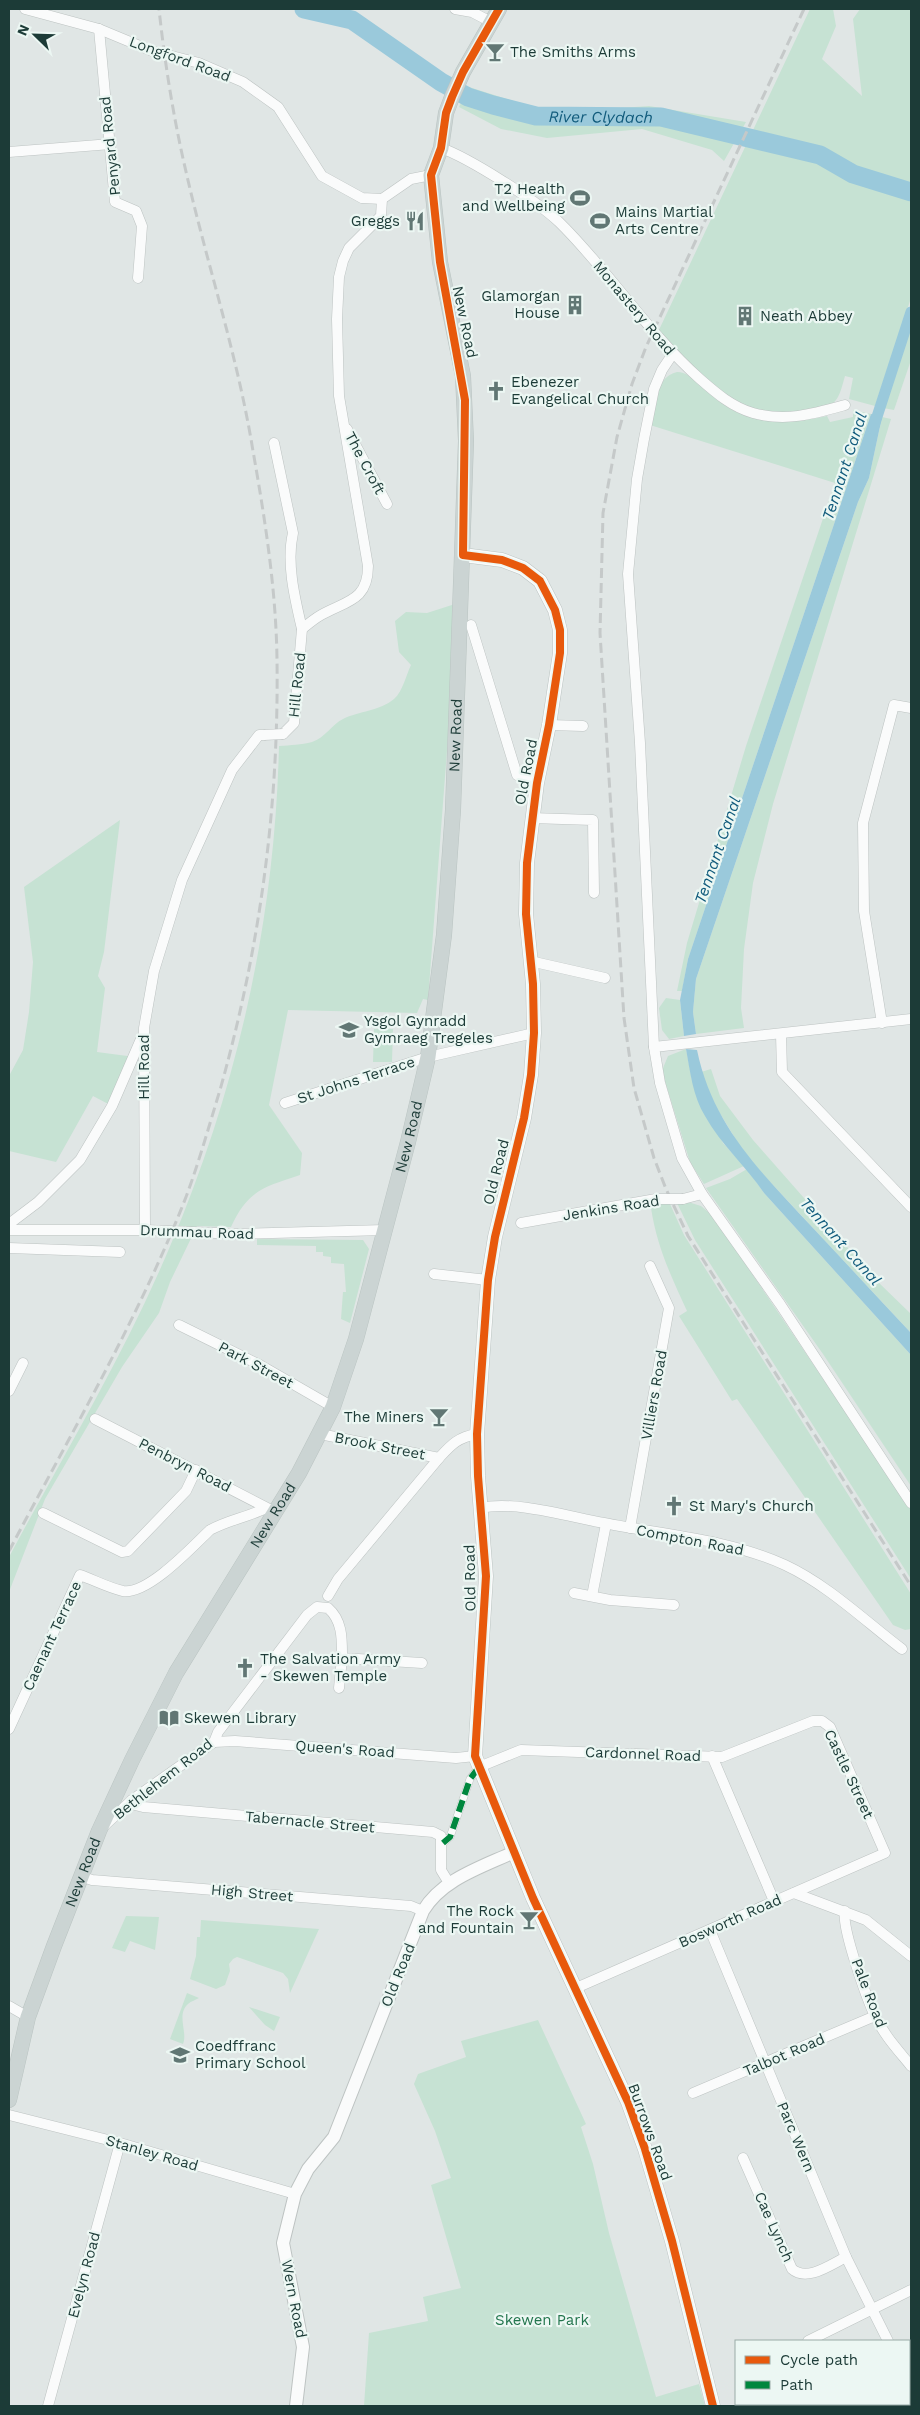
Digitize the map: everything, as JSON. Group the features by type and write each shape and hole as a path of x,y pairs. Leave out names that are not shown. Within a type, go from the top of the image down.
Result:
{"main road":[{"name":"New Road","path":"9,2100 28,2017 80,1876 99,1831 176,1673 270,1510 320,1434 333,1407 356,1340 408,1142 428,1057 444,935 453,810 463,556 465,400 463,376 440,262 431,175 441,148 446,113 455,91 495,15"},
{"name":"Old Road","path":"463,556 502,560 523,568 540,581 551,600 560,630 560,653 550,725 531,818 526,871 526,914 534,1033 530,1076 524,1118 494,1237 488,1280 477,1434 485,1549 486,1600 477,1761 514,1852"},
{"name":"Burrows Road","path":"514,1852 533,1898 628,2102 645,2149 672,2241 713,2406"}],"street":[{"name":"Longford Road","path":"25,9 99,29 152,51 199,63 243,82 278,107 322,176 362,198 382,199"},
{"path":"456,9 495,15"},
{"name":"Penyard Road","path":"99,29 115,202 136,211 142,226 138,278"},
{"path":"9,152 111,144"},
{"name":"Monastery Road","path":"441,148 450,151 547,211 608,276 672,355 717,394 751,413 770,417 792,418 845,404"},
{"path":"302,629 321,615 351,602 361,592 368,578 368,566 340,396 337,319 339,277 349,248 381,216 382,199 411,179 431,175"},
{"path":"672,355 662,370 654,389 637,479 628,574 640,743 654,1047 660,1083 682,1158 702,1194 780,1304 911,1503"},
{"name":"The Croft","path":"344,422 387,504"},
{"name":"Hill Road","path":"145,1230 144,1028 154,971 182,880 232,770 259,735 283,734 294,723 302,629 293,574 291,544 293,533 274,444"},
{"name":"Old Road","path":"471,625 517,775 537,783"},
{"path":"882,1024 864,911 863,823 894,705 911,708"},
{"path":"550,725 582,726"},
{"path":"531,818 593,820 594,893"},
{"path":"530,962 605,978"},
{"path":"654,1047 882,1024 911,1019"},
{"path":"9,1224 38,1202 80,1160 112,1106 139,1048 144,1028"},
{"name":"St Johns Terrace","path":"285,1103 428,1057 534,1033"},
{"path":"781,1034 782,1072 911,1207"},
{"name":"Jenkins Road","path":"521,1223 656,1199 683,1199 702,1194"},
{"name":"Drummau Road","path":"9,1230 145,1230 239,1234 385,1230"},
{"path":"9,1248 120,1252"},
{"name":"Villiers Road","path":"630,1528 669,1308 650,1266"},
{"path":"434,1274 488,1280"},
{"name":"Park Street","path":"179,1325 260,1365 333,1407"},
{"path":"9,1391 23,1363"},
{"name":"Penbryn Road","path":"94,1418 270,1510"},
{"name":"Brook Street","path":"320,1434 439,1458"},
{"path":"328,1596 338,1578 439,1458 462,1436 477,1434"},
{"path":"43,1513 122,1552 128,1552 186,1490 196,1470"},
{"name":"Compton Road","path":"481,1508 501,1506 710,1541 755,1553 784,1565 817,1583 902,1650"},
{"name":"Caenant Terrace","path":"9,1729 80,1575 125,1591 136,1590 150,1583 210,1530 220,1525 270,1510"},
{"path":"592,1596 606,1524"},
{"path":"574,1593 674,1605"},
{"name":"Bethlehem Road","path":"99,1831 132,1800 214,1742 218,1732 301,1622 317,1607 328,1608 339,1624 342,1635 342,1658"},
{"path":"339,1688 342,1658 422,1663"},
{"name":"Castle Street","path":"712,1756 732,1755 813,1721 822,1721 830,1727 885,1854"},
{"name":"Queen's Road","path":"214,1742 235,1741 477,1761"},
{"name":"Cardonnel Road","path":"477,1761 521,1750 712,1756 774,1902"},
{"path":"449,1883 441,1870 443,1843 450,1837 477,1761"},
{"name":"Tabernacle Street","path":"132,1800 136,1805 143,1807 433,1832 442,1836 443,1843"},
{"name":"Old Road","path":"295,2194 308,2169 334,2137 424,1911 432,1897 449,1883 514,1852"},
{"name":"Bosworth Road","path":"576,1988 885,1854"},
{"name":"High Street","path":"80,1876 92,1880 411,1906 424,1911"},
{"path":"794,1893 866,1920 911,1956"},
{"name":"Pale Road","path":"845,1911 844,1916 849,1941 875,2016 884,2033 911,2066"},
{"name":"Parc Wern","path":"710,1930 846,2257 887,2340"},
{"path":"9,2006 28,2017"},
{"name":"Talbot Road","path":"693,2094 875,2016"},
{"name":"Stanley Road","path":"9,2115 120,2143 295,2194"},
{"name":"Evelyn Road","path":"48,2406 120,2143"},
{"name":"Cae Lynch","path":"743,2158 792,2269 797,2274 808,2275 846,2257"},
{"name":"Wern Road","path":"295,2194 283,2243 302,2347 296,2406"},
{"path":"810,2340 911,2290"}],"green space":[{"path":"810,9 833,9 836,26 822,59 862,96 853,19 860,9 911,9 911,298 875,406 849,399 853,378 845,376 840,393 830,405 808,412 784,415 763,412 743,405 724,394 658,332"},
{"path":"469,87 551,113 649,106 746,122 724,161 712,150 642,129 547,138 501,129 459,107"},
{"path":"911,322 911,360 894,410 883,408"},
{"path":"677,372 688,375 723,404 735,411 761,420 787,422 827,416 830,422 853,417 853,410 871,414 688,959 682,991 677,991 687,943 746,746 835,483 650,425 654,402 660,386 670,375"},
{"path":"882,417 891,419 773,804 753,883 744,949 741,1008 744,1028 696,1034 693,1012 696,979 858,502 869,478"},
{"path":"455,604 452,685 428,1000 423,999 417,1013 288,1010 269,1105 302,1153 300,1175 267,1187 251,1197 237,1215 231,1227 197,1226 170,1282 159,1313 122,1367 45,1499 9,1592 9,1557 94,1402 134,1324 171,1244 216,1124 249,1000 261,937 270,874 279,746 317,740 343,719 382,706 394,699 402,687 411,665 399,652 395,621 406,612 427,613"},
{"path":"120,820 104,952 98,976 105,988 97,1052 135,1057 112,1106 93,1096 56,1162 9,1151 9,1076 23,1050 29,1012 33,962 24,887"},
{"path":"666,998 680,1000 684,1036 669,1039 662,1030 659,1008"},
{"path":"374,1029 393,1029 392,1062 373,1062"},
{"path":"686,1049 692,1080 723,1143 744,1166 704,1184 690,1162 663,1075 663,1068 668,1056"},
{"path":"711,1069 720,1096 753,1140 877,1281 911,1314 911,1333 746,1156 713,1102 701,1072"},
{"path":"747,1169 764,1193 911,1355 911,1486 823,1354 706,1188 730,1179"},
{"path":"688,1202 701,1206 713,1216 911,1509 911,1579 695,1240 677,1203"},
{"path":"656,1204 670,1204 684,1235 911,1594 911,1629 905,1630 893,1625 737,1399 732,1401 679,1316 687,1311 670,1273 657,1236 651,1208"},
{"path":"257,1239 363,1240 369,1249 350,1323 341,1319 343,1292 346,1292 344,1264 331,1263 331,1257 323,1256 323,1252 316,1252 316,1246 257,1245"},
{"path":"126,1916 159,1917 155,1950 130,1941 125,1952 112,1948"},
{"path":"201,1920 319,1929 290,1993 288,1979 283,1973 237,1957 229,1964 230,1971 225,1985 216,1989 190,1979 196,1956 197,1937 200,1937"},
{"path":"187,1993 199,1998 188,2004 183,2013 183,2044 170,2039"},
{"path":"249,2007 280,2017 274,2031 265,2025"},
{"name":"Skewen Park","path":"538,2020 586,2124 581,2127 593,2164 609,2233 656,2397 699,2384 705,2406 364,2406 369,2333 428,2321 423,2297 461,2288 431,2185 451,2178 435,2131 414,2084 418,2074 466,2057 461,2041"}],"water":[{"path":"871,414 882,417 869,478 858,502 696,979 693,1012 696,1034 684,1036 680,1000 688,959"},
{"path":"686,1049 697,1050 704,1078 715,1103 727,1126 758,1168 911,1333 911,1355 764,1193 711,1127 701,1109 692,1084"}],"waterway":[{"name":"River Clydach","path":"304,9 352,20 441,82 468,97 493,105 536,116 661,117 820,155 853,174 911,192"},
{"name":"Tennant Canal","path":"873,429 911,312"}],"railway":[{"path":"9,1551 147,1288 191,1184 220,1090 246,984 264,877 270,823 275,769 277,659 275,607 266,528 247,416 178,135 159,9"},
{"path":"804,9 646,347 632,384 617,437 603,513 600,633 624,1018 634,1088 654,1158 688,1236 911,1586"}],"marked path":[{"path":"443,1843 450,1837 470,1779 479,1767"}],"cycle path":[{"path":"499,9 463,72 452,97 446,113 441,148 431,175 440,262 465,400 463,555 502,560 523,568 540,581 555,610 560,630 560,653 549,725 537,783 527,863 526,914 533,984 534,1033 531,1075 524,1118 495,1237 488,1280 477,1434 478,1476 486,1576 475,1756 533,1898 628,2102 645,2149 672,2241 713,2406"}],"place":[{"name":"The Smiths Arms","path":"495,52"},
{"name":"T2 Health and Wellbeing","path":"580,198"},
{"name":"Greggs","path":"415,221"},
{"name":"Mains Martial Arts Centre","path":"600,221"},
{"name":"Glamorgan House","path":"575,305"},
{"name":"Neath Abbey","path":"745,316"},
{"name":"Ebenezer Evangelical Church","path":"496,391"},
{"name":"Ysgol Gynradd Gymraeg Tregeles","path":"349,1030"},
{"name":"The Miners","path":"439,1417"},
{"name":"St Mary's Church","path":"674,1506"},
{"name":"The Salvation Army - Skewen Temple","path":"245,1668"},
{"name":"Skewen Library","path":"169,1718"},
{"name":"The Rock and Fountain","path":"529,1920"},
{"name":"Coedffranc Primary School","path":"180,2055"}]}
